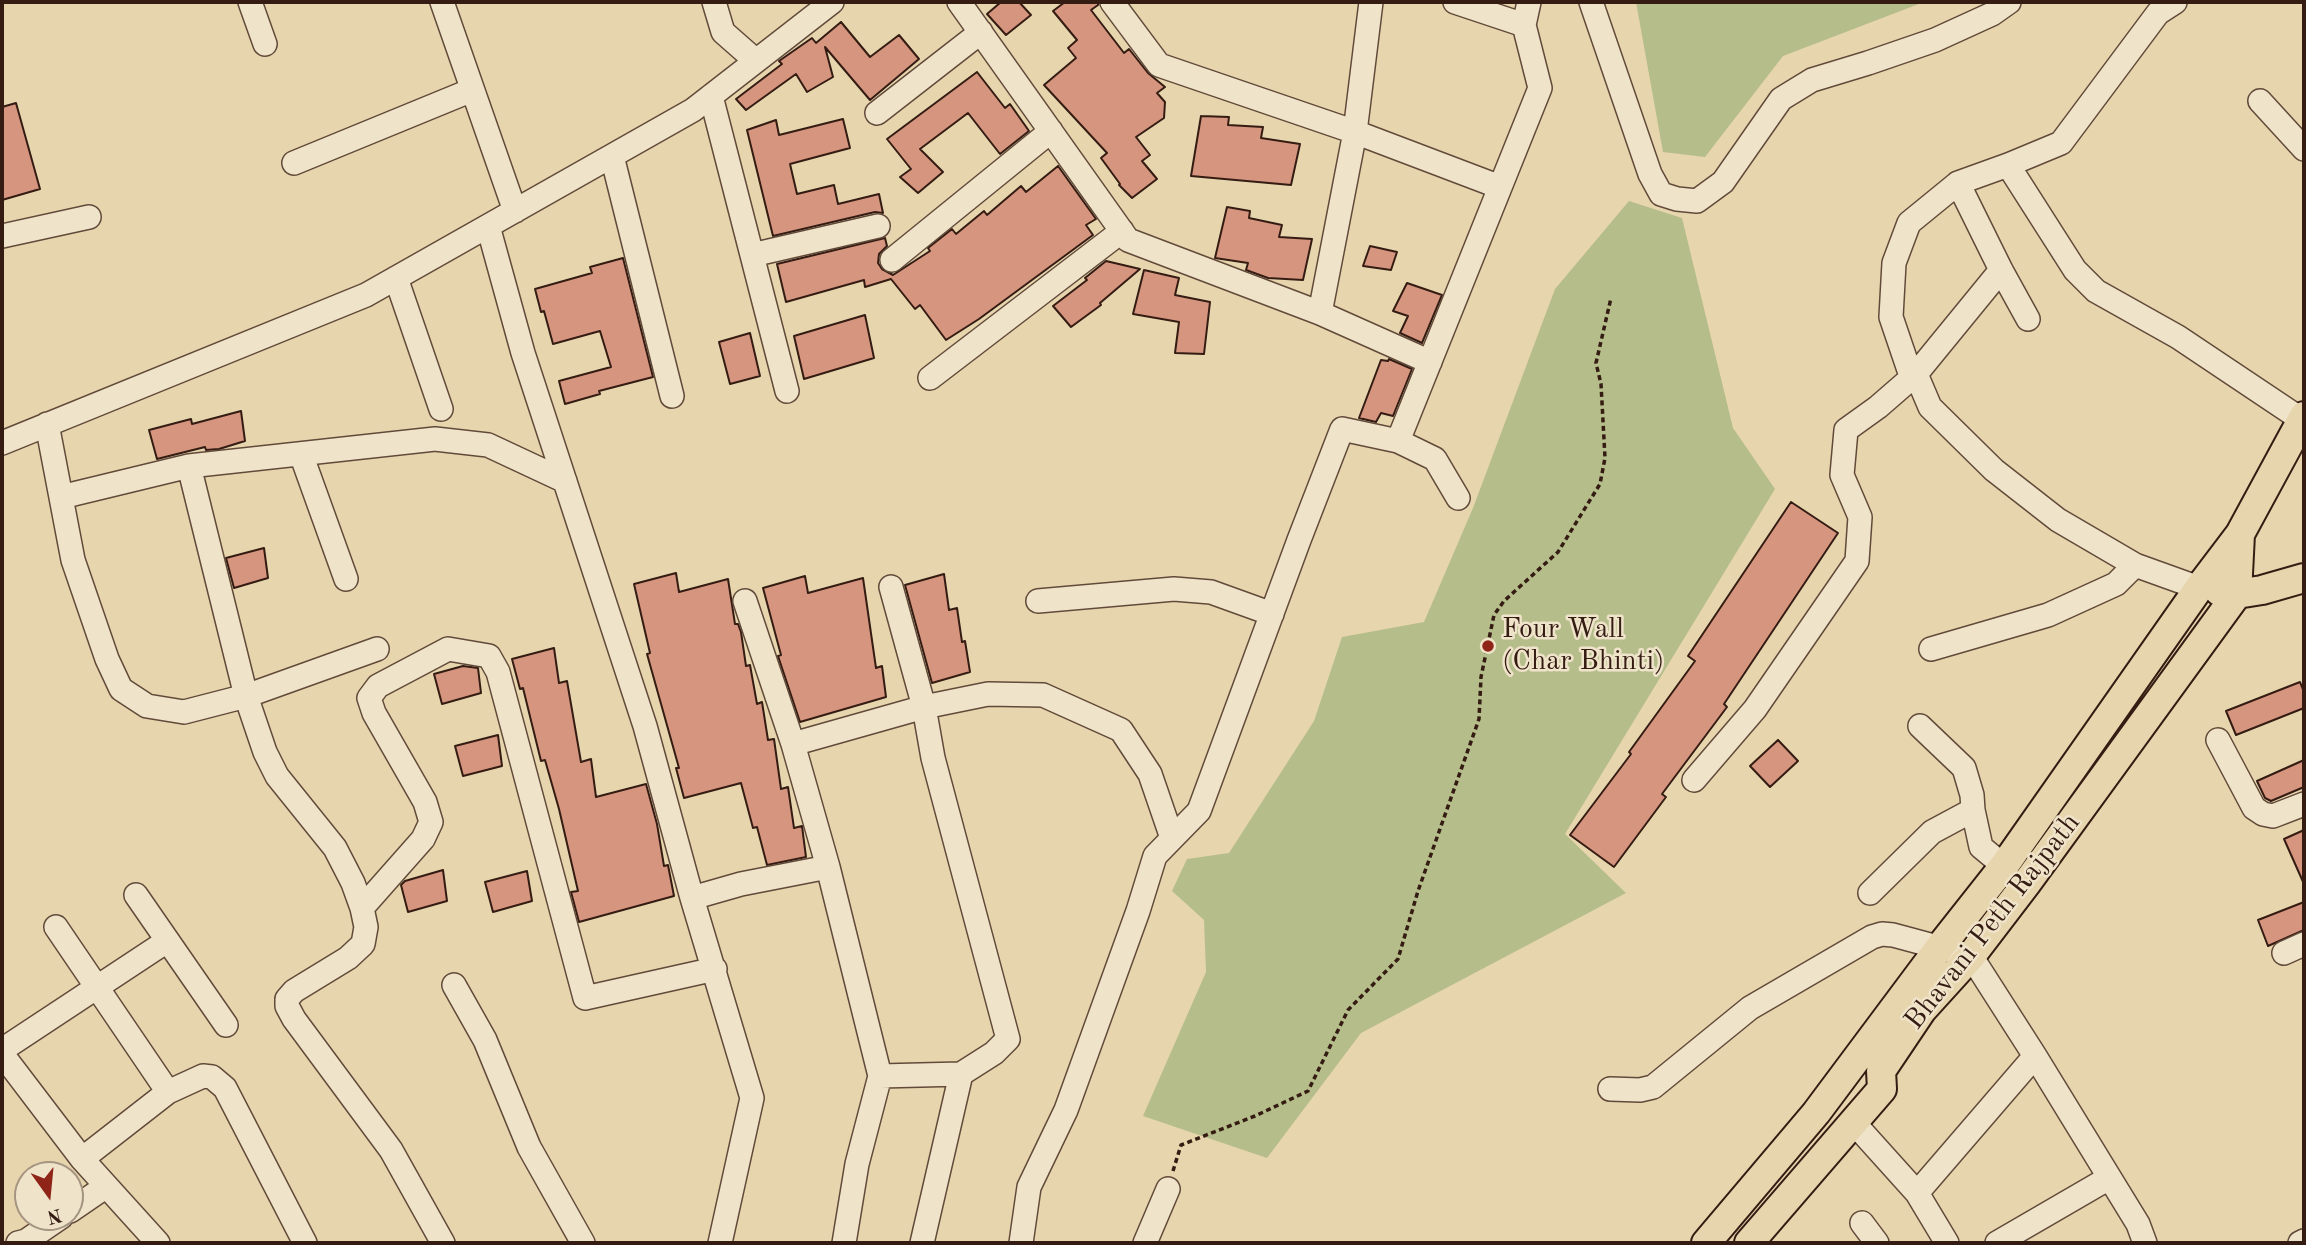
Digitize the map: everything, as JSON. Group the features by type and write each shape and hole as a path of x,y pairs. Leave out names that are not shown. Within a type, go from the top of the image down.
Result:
{"main road":[{"path":"1706,1243 1816,1113 2004,866 2199,588 2240,534 2303,418"},
{"path":"2237,594 2240,534"},
{"path":"2199,588 2237,594 2304,578"},
{"name":"Bhavani Peth Rajpath","path":"1749,1243 1882,1089 1881,1071 1922,1010 1971,956 2026,884 2237,594"},
{"path":"1728,1243 1839,1106 1881,1071"}],"street":[{"path":"250,2 265,44"},
{"path":"442,2 515,211"},
{"path":"714,2 723,32 756,61"},
{"path":"2,443 366,295 693,110 832,2"},
{"path":"959,2 1128,240 1320,313 1430,362"},
{"path":"1112,2 1159,65 1355,132 1500,187"},
{"path":"1320,313 1355,132 1371,2"},
{"path":"1455,2 1524,24"},
{"path":"1398,441 1540,88 1524,24 1529,2"},
{"path":"1591,2 1650,174 1661,194 1676,200 1698,201 1723,182 1782,99 1812,80 1868,64 1935,40 1992,14 2009,2"},
{"path":"2175,2 2158,13 2062,143 1958,183 1909,223 1894,263 1891,317 1909,370 1916,374 1930,407 1994,470 2058,520 2135,565 2199,588"},
{"path":"877,113 981,32"},
{"path":"294,163 472,90"},
{"path":"711,96 787,391"},
{"path":"2260,101 2304,149"},
{"path":"892,260 1051,131"},
{"path":"612,156 672,396"},
{"path":"2008,165 2075,270 2096,291 2178,337 2303,418"},
{"path":"1958,183 2028,318"},
{"path":"2,236 89,217"},
{"path":"488,226 523,353 645,726 692,898 752,1098 720,1243"},
{"path":"752,255 878,226"},
{"path":"930,378 1122,231"},
{"path":"1694,780 1755,709 1857,561 1860,517 1842,475 1846,430 1916,374 2001,270"},
{"path":"396,278 441,409"},
{"path":"47,424 73,560 107,659 121,689 147,706 184,712 246,696 377,649"},
{"path":"1021,1243 1029,1187 1066,1110 1138,911 1154,856 1199,810 1342,429 1398,441 1435,460 1458,498"},
{"path":"61,497 189,466 435,439 488,445 565,481"},
{"path":"301,454 346,579"},
{"path":"189,466 246,696 265,752 277,776 335,848 353,883 366,927 363,944 348,958 295,990 287,999 287,1006 293,1019 391,1150 443,1243"},
{"path":"1931,649 2048,615 2116,584 2135,565"},
{"path":"880,1076 961,1074 1008,1039 933,758 925,707 891,587"},
{"path":"1038,601 1174,589 1211,592 1272,614"},
{"path":"745,601 793,744 828,867 880,1076 857,1164 844,1243"},
{"path":"362,908 423,839 430,822 425,802 374,713 369,698 378,686 448,649 489,656 498,672 585,998 715,969"},
{"path":"793,744 925,707 988,694 1043,695 1121,730 1150,774 1172,838"},
{"path":"1920,726 1964,768 1972,795 1981,847 2004,866"},
{"path":"2218,740 2254,808 2273,816 2304,804"},
{"path":"1870,893 1932,832 1973,810"},
{"path":"692,898 741,884 828,867"},
{"path":"136,895 226,1025"},
{"path":"55,927 168,1092"},
{"path":"1610,1088 1640,1090 1653,1087 1750,1008 1872,937 1894,935 1940,947 1971,956 2138,1224 2145,1243"},
{"path":"158,1243 82,1159 2,1052 167,941"},
{"path":"454,985 485,1040 529,1147 583,1243"},
{"path":"1916,1193 2035,1056"},
{"path":"922,1243 961,1074"},
{"path":"82,1159 168,1092 203,1076 212,1077 225,1088 305,1243"},
{"path":"1854,1123 1916,1193 1947,1243"},
{"path":"1997,1243 2109,1178"},
{"path":"84,1201 105,1187"},
{"path":"1145,1243 1168,1189"},
{"path":"1862,1223 1877,1243"},
{"path":"18,1243 41,1231"},
{"path":"2,1233 13,1243"}],"path":[{"path":"1168,1189 1181,1145 1255,1116 1308,1091 1348,1010 1398,959 1418,891 1479,719 1481,677 1494,615 1504,601 1558,552 1600,484 1605,458 1601,384 1596,363 1611,298"}],"green space":[{"path":"1636,2 1924,2 1783,56 1705,157 1663,152"},
{"path":"1629,201 1682,218 1733,428 1775,489 1565,834 1626,893 1361,1033 1267,1158 1143,1116 1206,972 1204,920 1172,891 1187,859 1229,853 1314,721 1342,637 1424,622 1473,508 1555,289"}],"building":[{"path":"1001,2 1019,2 1031,15 1006,35 987,14"},
{"path":"1065,2 1098,2 1091,10 1124,53 1129,49 1148,73 1165,87 1157,93 1165,102 1164,118 1136,137 1150,155 1142,161 1157,179 1132,198 1119,185 1101,158 1107,153 1044,85 1076,58 1068,48 1077,40 1053,11"},
{"path":"841,22 870,57 899,35 919,59 870,100 825,47 833,77 807,92 796,74 746,110 736,99 782,64 779,61 812,38 816,43"},
{"path":"977,72 1005,108 1010,104 1029,131 1000,154 968,113 920,149 943,172 918,193 900,177 911,169 887,139"},
{"path":"16,103 40,189 2,200 2,107"},
{"path":"1201,116 1229,117 1228,125 1263,127 1261,138 1300,144 1291,185 1191,176"},
{"path":"843,119 850,148 790,164 797,194 834,185 838,204 879,194 883,213 875,212 773,236 747,130 776,120 779,135"},
{"path":"1058,166 1096,219 1086,225 1093,235 946,340 920,305 915,309 891,279 865,287 864,280 786,302 777,264 885,238 887,246 879,254 878,263 882,269 893,275 930,251 928,248 952,229 956,234 984,211 987,215 1021,186 1026,192"},
{"path":"1227,207 1250,211 1249,218 1282,225 1279,237 1312,239 1303,280 1268,278 1246,270 1248,263 1215,258"},
{"path":"1370,246 1397,252 1391,270 1363,266"},
{"path":"623,258 653,377 599,391 600,394 565,404 559,381 611,367 600,331 553,344 535,289 592,273 590,267"},
{"path":"1106,261 1140,269 1100,303 1101,305 1071,327 1053,306 1087,280 1085,278"},
{"path":"1144,270 1179,278 1175,295 1210,302 1204,354 1175,353 1179,322 1133,314"},
{"path":"1407,283 1442,295 1422,343 1400,333 1408,316 1393,311"},
{"path":"865,315 874,358 804,379 794,336"},
{"path":"750,333 760,376 730,384 719,342"},
{"path":"1389,359 1412,369 1393,416 1381,413 1376,422 1359,418 1381,360"},
{"path":"241,411 245,441 219,449 206,450 205,447 157,459 149,430 191,419 192,424"},
{"path":"1791,502 1838,533 1724,704 1727,707 1662,794 1666,797 1614,867 1570,835 1631,754 1629,752 1695,661 1688,656"},
{"path":"264,548 268,578 234,588 226,558"},
{"path":"676,573 679,592 728,579 735,624 738,624 741,632 746,666 750,665 757,704 762,702 768,740 774,739 781,789 788,787 794,828 802,826 806,857 767,865 757,827 753,828 741,783 684,798 676,768 679,768 647,654 650,653 634,584"},
{"path":"944,574 949,610 957,608 970,672 932,683 905,585"},
{"path":"805,576 808,593 863,578 876,668 882,666 886,697 800,722 778,656 781,655 763,588"},
{"path":"554,648 559,683 567,681 581,762 591,759 596,797 646,784 657,824 664,866 668,865 674,896 579,922 571,892 578,891 559,809 545,760 541,761 523,688 520,689 512,659"},
{"path":"463,666 478,668 481,693 442,704 434,674"},
{"path":"2300,682 2304,692 2304,708 2236,735 2226,711"},
{"path":"498,735 502,766 463,776 455,746"},
{"path":"1778,740 1798,761 1770,787 1750,766"},
{"path":"2304,760 2304,787 2271,801 2265,798 2257,781"},
{"path":"2304,830 2304,884 2284,839"},
{"path":"443,870 447,901 408,912 401,885 405,881"},
{"path":"527,871 532,901 493,912 485,882"},
{"path":"2304,902 2304,930 2268,946 2258,920"}],"place":[{"name":"Four Wall (Char Bhinti)","path":"1488,646"}]}
